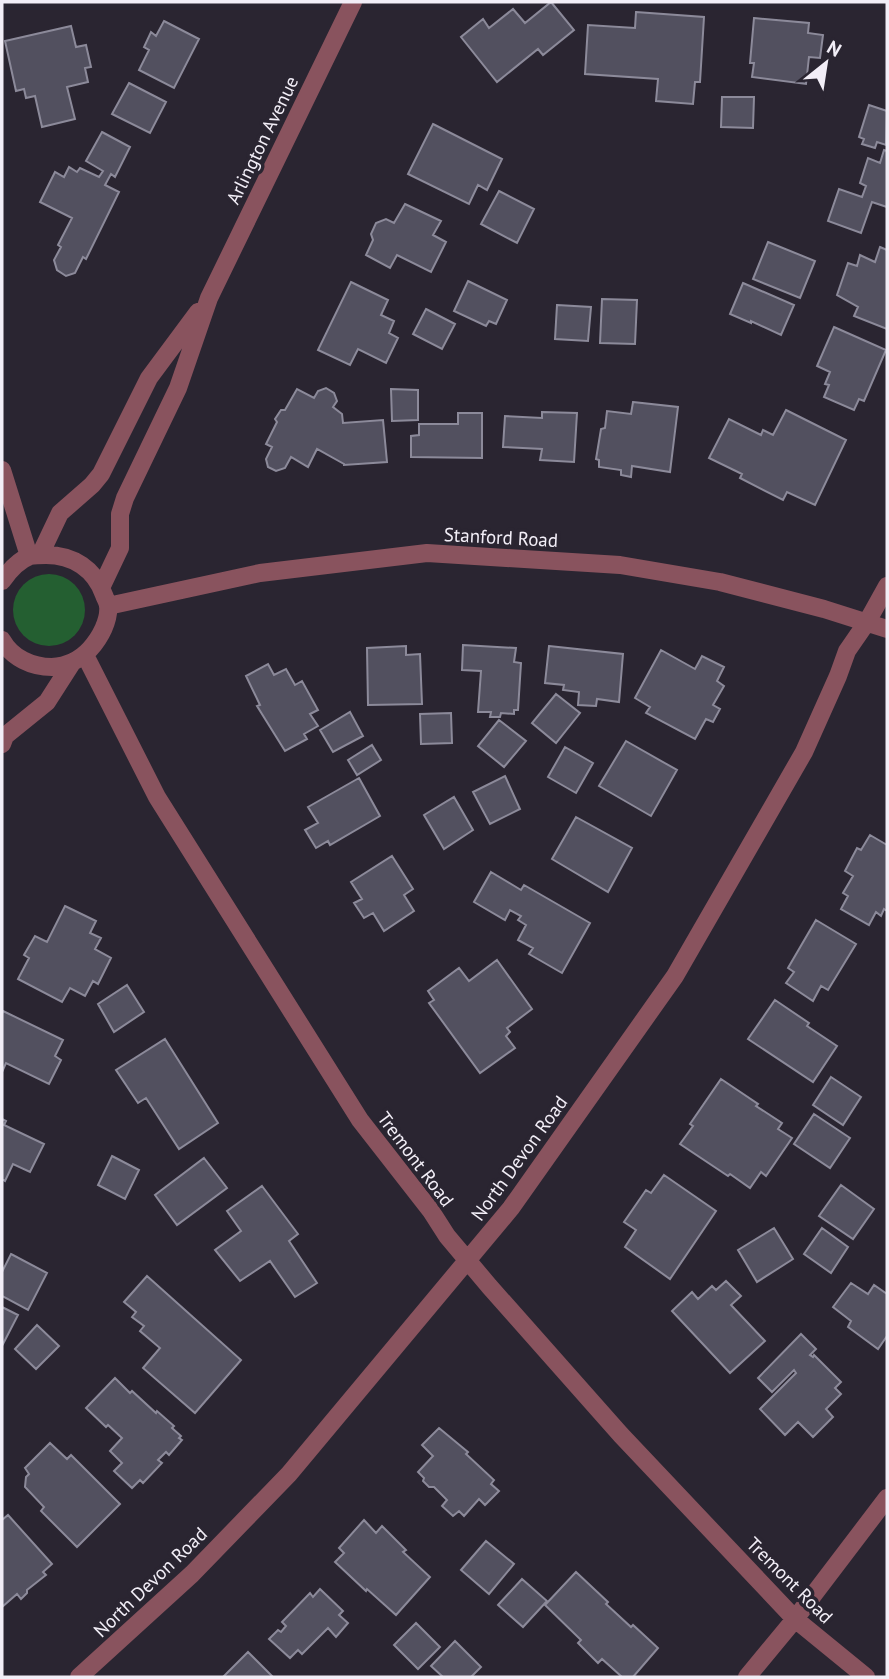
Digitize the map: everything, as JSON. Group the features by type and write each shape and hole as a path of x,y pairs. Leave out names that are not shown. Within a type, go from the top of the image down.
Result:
{"street":[{"name":"Arlington Avenue","path":"102,588 120,548 120,514 125,498 178,388 209,298 353,2"},
{"name":"Arlington Avenue","path":"35,556 60,513 101,474 149,378 209,298"},
{"path":"2,470 35,556"},
{"name":"Stanford Road","path":"108,606 260,573 428,553 620,565 720,582 824,608 887,629"},
{"path":"2,581 10,569 35,556 59,555 77,561 92,572 102,588 108,606 98,641 78,659 47,702 5,736 2,744"},
{"name":"North Devon Road","path":"79,1677 191,1574 289,1474 511,1208 675,976 804,752 847,651 887,586"},
{"path":"2,640 14,654 41,667 57,667 78,659"},
{"name":"Tremont Road","path":"78,659 157,797 360,1119 468,1261 621,1435 794,1619 866,1677"},
{"path":"747,1677 887,1497"}],"green space":[{"path":"49,574 63,577 75,584 82,596 85,610 82,624 75,636 63,643 49,646 35,643 23,636 16,624 13,610 16,596 23,584 35,577"}],"building":[{"path":"551,2 574,30 543,55 538,49 497,82 461,37 483,19 489,28 513,9 525,23"},
{"path":"636,12 704,17 700,82 695,82 693,104 656,101 658,79 585,74 588,25 635,28"},
{"path":"754,18 809,23 808,33 823,35 820,58 809,57 806,84 752,77 754,63 750,63"},
{"path":"164,21 199,39 174,88 139,70 149,50 144,47 151,32 156,36"},
{"path":"71,26 76,47 86,45 91,67 85,68 88,82 67,87 75,119 42,127 35,96 26,98 24,89 16,91 5,41"},
{"path":"129,83 166,102 150,133 112,114"},
{"path":"722,97 754,97 753,128 721,127"},
{"path":"869,105 887,111 886,145 877,142 875,148 862,144 864,139 859,137"},
{"path":"433,124 502,159 487,190 478,185 469,204 408,174"},
{"path":"102,132 130,147 115,177 111,174 105,185 119,192 86,259 83,257 75,273 66,276 57,270 54,260 61,247 58,245 72,218 40,202 55,172 64,177 69,167 77,172 80,168 99,177 103,171 86,161"},
{"path":"884,150 887,151 887,207 872,202 861,233 828,221 839,189 862,197 866,186 860,183 868,158 880,163"},
{"path":"499,191 534,209 517,243 481,224"},
{"path":"405,204 441,221 433,235 446,242 431,272 397,255 390,268 366,255 373,240 371,234 376,223 386,219 394,223"},
{"path":"768,242 815,261 800,298 753,279"},
{"path":"880,247 887,250 887,329 854,316 858,307 837,295 848,263 857,266 860,255 875,262"},
{"path":"468,281 507,300 496,324 489,321 486,326 454,311"},
{"path":"351,282 388,300 381,315 394,321 389,333 398,338 386,363 358,349 350,365 318,350"},
{"path":"743,283 794,305 781,335 730,314"},
{"path":"602,299 637,300 635,344 600,343"},
{"path":"557,305 591,307 588,341 555,339"},
{"path":"426,309 455,324 442,349 413,334"},
{"path":"834,327 886,350 864,401 859,399 854,410 824,397 830,372 817,366"},
{"path":"326,388 334,393 337,401 333,407 342,414 343,423 383,420 387,462 344,465 317,449 308,467 291,457 285,468 276,471 268,467 266,459 272,447 266,444 281,410 285,410 297,389 314,398 318,391"},
{"path":"391,389 418,390 418,420 392,421"},
{"path":"633,402 678,407 670,472 632,466 631,477 621,475 621,470 599,467 599,460 596,459 607,411 631,414"},
{"path":"786,410 846,440 815,505 787,492 783,500 740,478 742,474 709,458 729,419 761,435 763,430 773,435"},
{"path":"542,412 577,413 574,462 540,460 542,449 503,447 505,416 542,418"},
{"path":"458,413 482,413 482,458 411,457 411,436 419,435 419,424 458,424"},
{"path":"463,645 516,648 514,662 521,663 518,710 514,710 514,714 501,713 500,717 490,717 491,712 478,712 481,671 462,670"},
{"path":"406,646 406,655 420,654 422,704 368,705 367,648"},
{"path":"549,646 623,654 619,702 597,699 596,706 578,705 579,692 563,690 564,685 545,683"},
{"path":"661,650 695,669 702,656 724,667 717,681 724,686 713,705 720,709 713,722 706,719 695,739 646,713 650,707 635,698"},
{"path":"268,664 274,675 286,669 295,685 302,681 318,710 310,714 318,726 304,734 307,739 285,751 257,706 260,705 246,676"},
{"path":"556,694 580,713 556,743 532,723"},
{"path":"350,712 363,736 333,752 320,730"},
{"path":"451,713 452,743 421,744 420,714"},
{"path":"499,720 526,741 504,767 478,746"},
{"path":"626,741 677,770 651,816 599,786"},
{"path":"372,745 381,760 357,775 348,760"},
{"path":"565,747 593,763 576,793 548,777"},
{"path":"505,776 520,809 490,824 473,792"},
{"path":"359,778 380,816 330,845 328,841 316,848 305,830 318,823 308,807"},
{"path":"454,797 473,830 444,849 424,815"},
{"path":"576,817 632,848 608,892 552,859"},
{"path":"870,835 887,845 887,911 884,909 881,916 876,912 869,925 841,909 848,896 843,893 853,876 845,871 857,848 861,850"},
{"path":"392,856 413,889 404,895 414,911 384,931 373,913 364,918 354,903 362,899 351,882"},
{"path":"491,872 521,890 524,885 590,923 562,973 529,954 533,948 518,940 526,925 518,920 521,916 510,910 505,920 474,902"},
{"path":"65,906 96,921 90,933 101,938 95,949 111,958 98,984 93,981 85,996 70,988 62,1002 18,979 29,958 24,955 35,936 47,942"},
{"path":"816,920 856,944 828,990 821,986 813,1001 786,983 794,972 788,968"},
{"path":"497,960 532,1009 507,1028 510,1032 506,1036 515,1048 480,1073 429,1003 434,1000 428,991 459,968 469,981"},
{"path":"127,985 144,1012 114,1032 98,1004"},
{"path":"775,1000 837,1046 813,1082 748,1039"},
{"path":"3,1011 63,1040 55,1056 61,1060 49,1084 6,1063 2,1072"},
{"path":"165,1039 218,1123 179,1149 146,1098 138,1103 116,1070"},
{"path":"831,1077 861,1097 843,1125 813,1105"},
{"path":"721,1079 782,1123 778,1129 792,1138 766,1176 761,1172 750,1188 680,1144 693,1126 690,1124"},
{"path":"814,1114 850,1138 830,1168 794,1144"},
{"path":"2,1119 6,1121 4,1125 44,1144 30,1172 13,1164 5,1181 2,1179"},
{"path":"112,1156 139,1170 125,1199 98,1185"},
{"path":"204,1158 227,1188 177,1225 155,1195"},
{"path":"664,1175 716,1211 670,1279 625,1247 636,1230 624,1222 646,1190 651,1193"},
{"path":"841,1185 874,1209 853,1239 819,1216"},
{"path":"262,1186 298,1234 289,1241 317,1283 295,1297 270,1261 240,1281 215,1250 241,1231 227,1211"},
{"path":"774,1228 793,1259 757,1282 738,1250"},
{"path":"822,1228 848,1247 831,1273 804,1254"},
{"path":"11,1254 47,1273 28,1310 2,1296 2,1272"},
{"path":"147,1276 241,1360 195,1413 143,1368 160,1348 140,1331 144,1326 132,1317 136,1312 124,1302"},
{"path":"726,1281 741,1296 731,1305 765,1341 730,1373 672,1311 692,1292 698,1299 712,1286 716,1290"},
{"path":"851,1283 868,1294 874,1285 887,1294 887,1336 878,1349 848,1327 851,1321 833,1307"},
{"path":"2,1307 18,1315 3,1344 2,1343"},
{"path":"37,1325 59,1346 36,1369 15,1349"},
{"path":"801,1334 816,1349 810,1355 814,1355 841,1382 835,1388 841,1394 826,1409 833,1417 813,1437 798,1422 785,1435 760,1409 796,1373 794,1370 772,1392 758,1378"},
{"path":"115,1378 130,1393 132,1391 174,1426 172,1428 182,1440 169,1455 166,1452 158,1460 162,1463 143,1483 140,1480 132,1488 114,1471 122,1463 110,1451 122,1438 86,1408"},
{"path":"439,1428 468,1452 466,1454 494,1480 491,1484 499,1491 485,1505 479,1499 464,1516 459,1511 453,1516 442,1506 447,1500 434,1487 429,1487 418,1472 433,1456 422,1445"},
{"path":"50,1443 67,1459 71,1455 120,1504 77,1547 41,1511 44,1507 25,1487 29,1474 25,1468"},
{"path":"8,1515 52,1564 43,1572 46,1575 27,1590 21,1599 17,1594 2,1607 2,1520"},
{"path":"364,1520 376,1533 382,1526 406,1550 403,1552 430,1577 396,1615 335,1562 344,1553 339,1548"},
{"path":"486,1541 514,1564 489,1594 461,1570"},
{"path":"576,1572 608,1602 606,1604 658,1648 633,1677 622,1677 602,1659 598,1663 578,1643 581,1640 545,1605"},
{"path":"522,1579 547,1601 523,1627 498,1605"},
{"path":"320,1589 343,1611 339,1615 348,1623 336,1637 328,1628 302,1654 298,1650 290,1658 269,1639 278,1630 281,1632 286,1626 282,1622 310,1593 313,1597"},
{"path":"416,1623 440,1647 418,1669 394,1645"},
{"path":"455,1641 481,1667 471,1677 443,1677 431,1666"},
{"path":"248,1652 273,1677 223,1677"}]}
